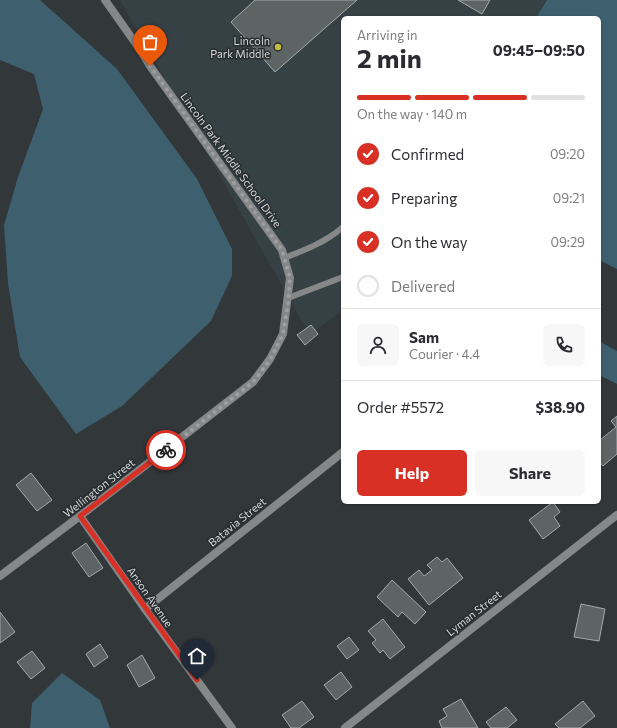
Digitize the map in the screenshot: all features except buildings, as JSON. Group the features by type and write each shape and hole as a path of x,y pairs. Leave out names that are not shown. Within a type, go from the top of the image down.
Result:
{"street":[{"name":"Lincoln Park Middle School Drive","path":"105,0 154,73 282,250 290,278"},
{"name":"Wellington Street","path":"0,576 253,382 270,360 283,334 290,278"},
{"name":"Batavia Street","path":"145,609 341,454"},
{"name":"Lyman Street","path":"345,728 617,515"},
{"name":"Anson Avenue","path":"80,516 145,609 232,728"}],"lane":[{"path":"284,258 311,248 341,229"},
{"path":"288,298 341,278"}],"shaded area":[{"path":"0,0 40,0 117,69 197,179 232,249 232,276 211,321 122,406 76,434 20,357 8,283 4,225 18,177 43,109 34,74 0,60"},
{"path":"120,0 547,0 537,16 341,16 341,312 310,335"},
{"path":"547,0 617,0 617,269 601,261 601,16 537,16"},
{"path":"601,342 617,351 617,384 601,376"},
{"path":"62,673 100,700 110,728 30,728 32,703"}],"way so far":[{"path":"150,66 282,250 290,278 288,304 283,334 270,360 253,382 166,450"}],"place":[{"name":"Lincoln Park Middle","path":"278,47"}],"route":[{"path":"166,450 80,516 197,680"}]}
